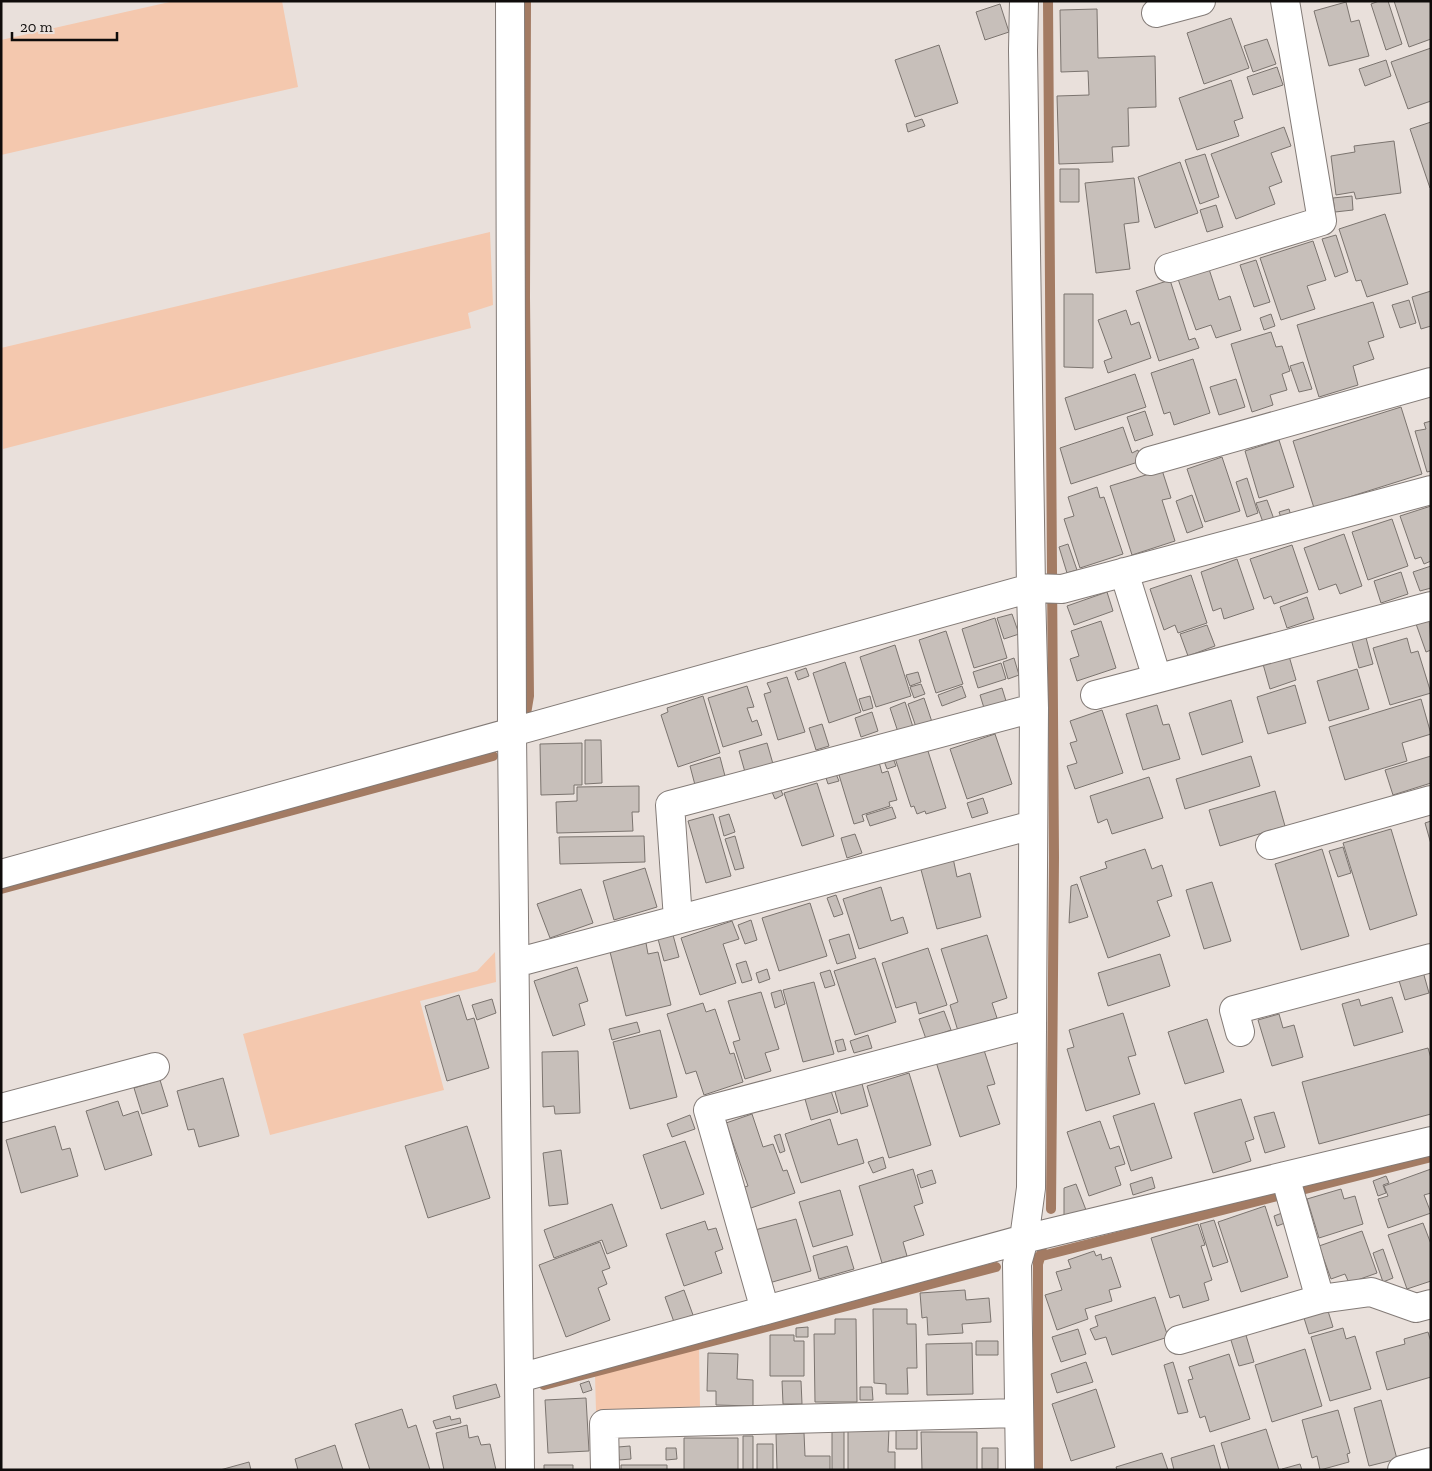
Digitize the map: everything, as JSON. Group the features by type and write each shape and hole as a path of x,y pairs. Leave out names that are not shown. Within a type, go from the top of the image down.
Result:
{"street":[{"path":"510,1 512,733 523,961 528,1375 520,1470"},
{"path":"1020,1470 1017,1264 1024,1239 1031,1188 1034,708 1045,589 1023,50 1024,1"},
{"path":"1156,14 1201,1"},
{"path":"1169,268 1322,221 1286,1"},
{"path":"1150,461 1431,382"},
{"path":"2,874 512,733 1045,589 1124,572 1431,490"},
{"path":"1124,572 1157,678"},
{"path":"1095,695 1431,606"},
{"path":"678,919 670,805 1034,708"},
{"path":"1270,845 1431,800"},
{"path":"523,961 1033,825"},
{"path":"1240,1032 1234,1010 1431,958"},
{"path":"765,1310 708,1110 1032,1024"},
{"path":"3,1107 155,1066"},
{"path":"528,1375 1024,1239 1289,1187 1431,1141"},
{"path":"1289,1187 1320,1299"},
{"path":"1179,1340 1320,1299 1371,1292 1416,1308 1431,1304"},
{"path":"605,1470 604,1424 1019,1413"},
{"path":"1402,1470 1431,1462"}],"shaded area":[{"path":"174,1 282,1 298,87 1,155 1,40"},
{"path":"490,232 493,305 468,313 471,328 3,449 1,348"},
{"path":"495,952 496,982 420,1001 444,1090 270,1135 243,1034 477,971"},
{"path":"699,1348 700,1407 596,1411 595,1375"}],"building":[{"path":"1379,1 1388,1 1402,44 1386,50 1371,4"},
{"path":"1394,1 1431,1 1431,39 1409,47"},
{"path":"1346,2 1351,22 1359,20 1369,56 1329,66 1314,11"},
{"path":"1000,4 1009,32 985,40 976,12"},
{"path":"1097,9 1098,58 1155,56 1156,107 1128,108 1129,146 1112,147 1113,162 1059,164 1057,96 1089,95 1088,71 1061,72 1060,10"},
{"path":"1231,18 1249,68 1204,84 1187,33"},
{"path":"1267,39 1276,64 1253,72 1244,46"},
{"path":"939,45 958,103 915,117 895,60"},
{"path":"1431,48 1431,101 1408,109 1391,62"},
{"path":"1386,60 1391,76 1365,86 1359,69"},
{"path":"1277,67 1283,85 1253,95 1247,77"},
{"path":"1231,80 1243,118 1234,121 1239,136 1197,150 1179,98"},
{"path":"922,119 925,126 908,132 906,124"},
{"path":"1431,122 1431,187 1430,188 1410,129"},
{"path":"1284,127 1291,146 1271,153 1282,182 1269,187 1275,204 1236,219 1211,154"},
{"path":"1394,141 1401,193 1356,199 1354,192 1336,195 1331,156 1355,152 1354,146"},
{"path":"1205,154 1219,197 1200,204 1185,160"},
{"path":"1180,162 1198,213 1155,228 1138,177"},
{"path":"1060,169 1079,169 1079,202 1060,202"},
{"path":"1134,178 1139,222 1124,224 1130,269 1096,273 1085,183"},
{"path":"1352,196 1353,210 1335,212 1333,198"},
{"path":"1216,205 1223,227 1207,232 1200,210"},
{"path":"1385,214 1408,284 1367,297 1361,280 1356,281 1339,229"},
{"path":"1336,235 1348,272 1335,277 1322,239"},
{"path":"1313,241 1326,280 1307,286 1315,309 1281,320 1260,258"},
{"path":"1256,260 1270,302 1254,307 1240,265"},
{"path":"1209,269 1219,300 1230,296 1241,330 1216,338 1211,325 1196,330 1178,279"},
{"path":"1170,280 1189,340 1195,338 1199,348 1159,361 1136,291"},
{"path":"1431,291 1431,326 1421,329 1412,297"},
{"path":"1064,294 1093,294 1093,368 1064,367"},
{"path":"1409,300 1416,323 1400,328 1392,305"},
{"path":"1373,302 1384,337 1368,342 1374,359 1353,366 1358,385 1319,397 1297,325"},
{"path":"1126,310 1131,325 1139,322 1151,358 1108,373 1104,361 1112,358 1098,320"},
{"path":"1271,314 1275,326 1264,330 1260,318"},
{"path":"1271,332 1276,347 1282,346 1290,371 1282,374 1287,390 1270,395 1273,405 1252,412 1231,344"},
{"path":"1193,359 1210,413 1174,425 1170,412 1164,414 1151,373"},
{"path":"1303,362 1312,389 1299,392 1290,366"},
{"path":"1135,374 1146,407 1075,430 1065,398"},
{"path":"1236,379 1245,407 1219,415 1210,387"},
{"path":"1401,407 1422,474 1314,508 1293,441"},
{"path":"1145,411 1153,435 1135,441 1127,417"},
{"path":"1431,421 1431,471 1427,472 1415,431 1426,429 1424,423"},
{"path":"1123,427 1132,453 1138,450 1141,461 1071,484 1060,448"},
{"path":"1279,440 1294,487 1259,498 1245,451"},
{"path":"1222,457 1240,511 1205,522 1187,469"},
{"path":"1162,470 1171,498 1162,500 1175,541 1132,555 1110,486"},
{"path":"1247,478 1258,513 1247,517 1236,482"},
{"path":"1097,487 1100,498 1104,497 1123,554 1080,568 1064,519 1074,516 1068,497"},
{"path":"1192,495 1203,527 1187,533 1176,501"},
{"path":"1267,500 1275,522 1264,525 1256,503"},
{"path":"1431,506 1431,561 1424,564 1421,557 1415,559 1400,516"},
{"path":"1289,509 1291,516 1282,520 1279,512"},
{"path":"1392,519 1408,566 1368,580 1352,532"},
{"path":"1344,534 1362,586 1340,594 1336,584 1319,590 1304,548"},
{"path":"1068,544 1077,570 1067,573 1059,547"},
{"path":"1292,545 1308,592 1274,604 1271,596 1264,599 1250,559"},
{"path":"1237,559 1254,609 1224,619 1221,608 1213,611 1201,572"},
{"path":"1431,566 1431,588 1420,591 1413,572"},
{"path":"1401,572 1408,594 1381,603 1374,581"},
{"path":"1191,575 1207,623 1178,633 1175,625 1164,630 1150,589"},
{"path":"1107,592 1113,611 1074,625 1067,606"},
{"path":"1307,597 1314,619 1287,628 1280,607"},
{"path":"1012,614 1019,634 1004,639 997,618"},
{"path":"1429,616 1431,650 1426,652 1415,621"},
{"path":"995,618 1007,658 974,668 962,629"},
{"path":"1101,621 1116,668 1077,681 1070,659 1079,656 1071,631"},
{"path":"1207,625 1215,646 1188,656 1180,634"},
{"path":"946,631 963,684 936,693 919,640"},
{"path":"1365,634 1373,664 1359,668 1351,639"},
{"path":"1407,638 1411,653 1418,651 1431,693 1390,705 1373,648"},
{"path":"895,645 911,696 876,707 860,657"},
{"path":"1289,656 1296,680 1270,689 1263,664"},
{"path":"1014,658 1019,675 1008,679 1003,662"},
{"path":"845,662 861,712 829,723 813,673"},
{"path":"1001,663 1006,679 978,688 973,672"},
{"path":"806,668 809,676 798,680 795,672"},
{"path":"1357,669 1369,709 1329,721 1317,681"},
{"path":"918,672 921,682 910,686 906,675"},
{"path":"787,677 805,732 778,740 764,694 771,692 767,683"},
{"path":"921,684 925,694 914,698 910,687"},
{"path":"1295,685 1306,723 1268,734 1257,697"},
{"path":"747,686 754,707 747,708 752,722 757,720 762,735 723,747 708,698"},
{"path":"962,686 966,697 942,706 938,695"},
{"path":"1002,688 1006,701 984,708 980,695"},
{"path":"703,696 720,753 678,767 661,715 668,712 667,708"},
{"path":"870,696 873,708 863,711 859,699"},
{"path":"924,698 932,722 916,727 908,704"},
{"path":"1421,699 1431,734 1402,743 1407,761 1345,780 1329,727"},
{"path":"1231,700 1243,742 1202,755 1189,713"},
{"path":"905,702 913,727 898,732 890,708"},
{"path":"1157,705 1163,725 1169,724 1180,759 1143,770 1126,714"},
{"path":"1102,710 1123,773 1075,789 1067,766 1077,763 1070,743 1077,741 1070,721"},
{"path":"872,712 878,731 861,737 855,718"},
{"path":"822,724 829,746 816,750 809,728"},
{"path":"995,734 1012,784 967,799 950,749"},
{"path":"585,740 601,740 602,783 585,784"},
{"path":"582,743 582,785 574,785 574,794 541,795 540,744"},
{"path":"767,743 773,764 745,772 739,751"},
{"path":"927,748 946,808 926,814 925,811 917,814 914,806 911,807 895,758"},
{"path":"1251,756 1260,786 1185,809 1176,779"},
{"path":"1431,756 1431,783 1393,795 1385,770"},
{"path":"720,757 725,776 695,785 690,766"},
{"path":"893,758 896,766 887,769 884,761"},
{"path":"879,762 882,773 888,771 897,800 889,802 890,806 862,815 864,821 854,824 839,775"},
{"path":"836,774 839,781 828,784 826,778"},
{"path":"1149,777 1163,818 1112,834 1107,819 1098,823 1090,796"},
{"path":"817,783 834,836 802,846 784,793"},
{"path":"639,786 639,812 632,812 633,831 557,833 556,802 577,801 577,787"},
{"path":"780,788 783,795 775,799 772,792"},
{"path":"1275,791 1285,826 1220,846 1209,810"},
{"path":"983,798 988,813 972,818 967,803"},
{"path":"892,807 896,818 870,826 866,815"},
{"path":"713,814 731,876 706,883 688,821"},
{"path":"729,814 735,832 724,836 719,817"},
{"path":"1431,821 1431,844 1425,823"},
{"path":"1391,829 1417,915 1370,930 1343,843"},
{"path":"855,834 862,853 847,858 841,838"},
{"path":"644,836 645,862 560,864 559,837"},
{"path":"735,836 744,868 735,870 725,839"},
{"path":"1343,847 1351,873 1338,877 1329,851"},
{"path":"1145,849 1152,869 1162,865 1172,896 1157,901 1170,936 1108,958 1080,877 1107,868 1105,862"},
{"path":"1322,849 1349,936 1301,950 1275,864"},
{"path":"953,858 957,877 970,873 981,917 937,929 920,866"},
{"path":"645,868 657,907 614,920 603,881"},
{"path":"1212,882 1231,941 1204,949 1186,890"},
{"path":"1077,884 1088,917 1069,923 1071,886"},
{"path":"881,887 891,921 903,917 908,933 859,949 843,899"},
{"path":"581,889 593,923 550,938 537,904"},
{"path":"836,895 843,914 834,917 827,898"},
{"path":"810,903 827,956 779,971 762,918"},
{"path":"751,920 757,940 745,944 738,925"},
{"path":"732,921 739,939 723,944 736,983 700,995 681,938"},
{"path":"849,934 856,958 837,964 829,940"},
{"path":"673,935 679,957 664,961 658,939"},
{"path":"987,935 1007,998 992,1003 997,1018 958,1031 950,1005 958,1002 941,949"},
{"path":"646,943 648,954 658,952 671,1005 626,1016 610,952"},
{"path":"928,948 947,1005 919,1014 916,1002 896,1008 882,963"},
{"path":"1160,954 1170,986 1108,1006 1098,973"},
{"path":"875,958 896,1022 855,1035 834,971"},
{"path":"746,961 752,980 742,983 736,964"},
{"path":"577,967 588,1001 579,1004 585,1025 553,1036 534,981"},
{"path":"1422,968 1429,993 1405,1000 1397,974"},
{"path":"767,969 770,979 759,983 756,973"},
{"path":"830,970 835,985 825,988 820,973"},
{"path":"814,982 834,1054 803,1062 783,990"},
{"path":"781,990 785,1004 775,1008 771,993"},
{"path":"761,992 779,1049 765,1053 771,1071 745,1079 733,1042 740,1040 728,1001"},
{"path":"459,995 467,1020 474,1018 489,1068 447,1081 425,1006"},
{"path":"1392,997 1403,1032 1354,1046 1342,1004 1359,999 1361,1006"},
{"path":"492,999 496,1013 477,1020 472,1005"},
{"path":"703,1003 706,1012 715,1009 730,1054 734,1053 743,1082 704,1095 696,1071 686,1074 667,1014"},
{"path":"944,1011 951,1030 926,1039 919,1019"},
{"path":"1123,1013 1136,1055 1128,1057 1140,1094 1086,1111 1067,1049 1074,1047 1069,1030"},
{"path":"1279,1014 1283,1028 1294,1025 1303,1057 1272,1066 1258,1020"},
{"path":"1207,1019 1224,1072 1185,1084 1168,1032"},
{"path":"637,1022 640,1032 612,1040 609,1029"},
{"path":"660,1030 677,1097 630,1109 613,1042"},
{"path":"868,1035 872,1048 854,1053 850,1041"},
{"path":"843,1039 846,1050 838,1052 835,1041"},
{"path":"983,1047 995,1084 987,1086 1000,1124 960,1137 936,1062"},
{"path":"1428,1048 1431,1058 1431,1114 1319,1144 1302,1082"},
{"path":"578,1051 580,1113 555,1114 554,1106 543,1107 542,1052"},
{"path":"909,1073 931,1145 889,1158 867,1086"},
{"path":"223,1078 239,1136 199,1147 194,1129 188,1130 177,1091"},
{"path":"160,1080 168,1106 142,1114 134,1088"},
{"path":"861,1080 868,1106 841,1114 834,1088"},
{"path":"831,1091 838,1112 811,1120 805,1099"},
{"path":"1241,1099 1254,1139 1245,1142 1251,1161 1213,1173 1194,1113"},
{"path":"118,1101 123,1116 138,1111 152,1155 105,1170 86,1111"},
{"path":"1154,1103 1172,1158 1131,1171 1113,1116"},
{"path":"1274,1112 1285,1147 1265,1153 1254,1117"},
{"path":"752,1114 763,1147 773,1144 783,1171 787,1170 795,1193 748,1209 741,1188 748,1186 726,1123"},
{"path":"690,1115 695,1129 672,1137 667,1124"},
{"path":"830,1119 838,1145 857,1139 864,1163 801,1183 785,1134"},
{"path":"1100,1121 1110,1149 1119,1146 1125,1164 1115,1167 1121,1185 1089,1196 1067,1132"},
{"path":"55,1126 62,1150 70,1148 78,1176 21,1193 6,1140"},
{"path":"467,1126 490,1198 428,1218 405,1146"},
{"path":"780,1134 785,1151 780,1153 774,1136"},
{"path":"685,1141 704,1194 661,1209 643,1155"},
{"path":"561,1150 568,1204 549,1206 543,1153"},
{"path":"883,1157 886,1168 873,1173 868,1162"},
{"path":"913,1169 923,1203 914,1206 924,1235 903,1242 907,1256 882,1263 859,1186"},
{"path":"1431,1169 1431,1193 1424,1195 1431,1213 1388,1228 1378,1199 1388,1196 1384,1186"},
{"path":"932,1170 936,1183 921,1188 917,1175"},
{"path":"1386,1176 1389,1183 1383,1185 1386,1193 1378,1196 1373,1181"},
{"path":"1152,1177 1155,1188 1133,1195 1130,1184"},
{"path":"1076,1184 1086,1210 1064,1218 1064,1188"},
{"path":"1341,1189 1344,1199 1355,1196 1363,1224 1319,1238 1307,1199"},
{"path":"840,1190 853,1235 813,1247 799,1202"},
{"path":"612,1204 627,1246 607,1254 602,1240 554,1258 544,1230"},
{"path":"1265,1206 1288,1277 1241,1292 1218,1222"},
{"path":"1282,1213 1285,1223 1277,1226 1274,1216"},
{"path":"796,1219 811,1271 769,1283 755,1230"},
{"path":"1214,1220 1228,1262 1213,1267 1200,1224"},
{"path":"705,1221 708,1230 716,1228 723,1249 715,1252 722,1273 684,1286 666,1234"},
{"path":"1423,1223 1431,1244 1431,1281 1407,1289 1388,1235"},
{"path":"1198,1224 1205,1245 1201,1246 1212,1280 1204,1283 1209,1300 1183,1308 1179,1295 1170,1298 1151,1238"},
{"path":"1362,1231 1377,1273 1349,1283 1345,1274 1331,1279 1319,1246"},
{"path":"600,1242 610,1268 602,1271 607,1284 598,1288 610,1320 566,1337 539,1265"},
{"path":"847,1246 854,1269 819,1279 813,1256"},
{"path":"1383,1249 1393,1278 1383,1282 1373,1253"},
{"path":"1094,1251 1096,1256 1101,1254 1102,1260 1111,1257 1121,1287 1109,1290 1112,1301 1085,1309 1088,1319 1057,1330 1045,1295 1062,1290 1056,1272 1071,1268 1068,1260"},
{"path":"684,1290 693,1315 674,1322 665,1297"},
{"path":"965,1290 966,1300 989,1298 991,1322 962,1324 963,1333 928,1335 927,1317 922,1318 920,1293"},
{"path":"1155,1297 1168,1337 1112,1355 1106,1337 1095,1340 1090,1329 1098,1326 1095,1316"},
{"path":"873,1309 907,1309 907,1324 916,1324 917,1368 907,1368 908,1394 886,1394 886,1384 874,1383"},
{"path":"1328,1311 1333,1327 1309,1334 1304,1318"},
{"path":"835,1319 856,1319 857,1402 815,1402 814,1334 835,1334"},
{"path":"808,1327 808,1337 796,1337 796,1328"},
{"path":"1343,1328 1346,1339 1355,1336 1371,1389 1330,1401 1311,1337"},
{"path":"1078,1329 1086,1354 1061,1362 1052,1337"},
{"path":"1245,1332 1254,1362 1239,1366 1230,1337"},
{"path":"1428,1332 1431,1342 1431,1377 1387,1390 1376,1352 1405,1344 1404,1339"},
{"path":"770,1335 794,1335 794,1341 804,1341 804,1376 770,1376"},
{"path":"976,1341 998,1341 998,1355 976,1355"},
{"path":"972,1343 973,1394 927,1395 926,1344"},
{"path":"1305,1349 1322,1406 1272,1422 1255,1365"},
{"path":"708,1353 738,1354 737,1379 753,1380 753,1406 716,1405 716,1391 707,1391"},
{"path":"1229,1354 1250,1419 1210,1432 1205,1416 1200,1418 1188,1380 1193,1379 1189,1367"},
{"path":"1086,1362 1093,1382 1057,1393 1051,1374"},
{"path":"1173,1362 1188,1412 1178,1414 1164,1365"},
{"path":"589,1381 592,1390 583,1393 580,1384"},
{"path":"782,1381 801,1381 802,1404 783,1404"},
{"path":"496,1384 500,1397 456,1409 453,1396"},
{"path":"860,1387 872,1387 873,1400 860,1400"},
{"path":"1096,1389 1115,1447 1071,1461 1052,1404"},
{"path":"586,1398 589,1451 548,1453 545,1400"},
{"path":"1381,1400 1397,1459 1369,1466 1354,1408"},
{"path":"402,1409 408,1428 416,1425 430,1470 370,1470 355,1424"},
{"path":"1338,1410 1350,1453 1347,1454 1349,1462 1320,1470 1317,1456 1312,1458 1302,1420"},
{"path":"450,1416 451,1420 460,1418 461,1423 436,1429 433,1421"},
{"path":"467,1425 469,1438 478,1436 481,1445 490,1444 496,1470 444,1470 436,1433"},
{"path":"889,1428 888,1452 895,1452 895,1470 848,1470 848,1429"},
{"path":"1266,1429 1279,1470 1229,1470 1221,1443"},
{"path":"896,1430 917,1430 917,1449 896,1449"},
{"path":"832,1431 844,1431 844,1470 832,1470"},
{"path":"921,1432 977,1432 977,1470 922,1470"},
{"path":"804,1433 805,1456 830,1456 830,1470 777,1470 776,1434"},
{"path":"743,1436 753,1436 753,1470 743,1470"},
{"path":"684,1438 738,1438 738,1470 684,1470"},
{"path":"757,1444 773,1444 773,1470 757,1470"},
{"path":"335,1445 343,1470 298,1470 295,1459"},
{"path":"1214,1445 1221,1470 1174,1470 1171,1458"},
{"path":"630,1446 631,1459 619,1460 618,1447"},
{"path":"666,1448 676,1448 677,1459 666,1460"},
{"path":"982,1448 998,1448 998,1469 982,1469"},
{"path":"1162,1453 1168,1470 1117,1470 1116,1467"},
{"path":"249,1462 251,1470 220,1470"},
{"path":"1300,1464 1302,1470 1282,1470 1282,1469"},
{"path":"544,1465 573,1465 573,1470 544,1470"},
{"path":"621,1465 667,1465 667,1470 621,1470"}],"waterway":[{"path":"526,1 525,298 529,696 526,714"},
{"path":"1048,1 1054,750 1051,1209"},
{"path":"1,889 493,756"},
{"path":"1034,1258 1431,1157"},
{"path":"1038,1470 1038,1264 1042,1251"},
{"path":"544,1385 996,1267"}]}
